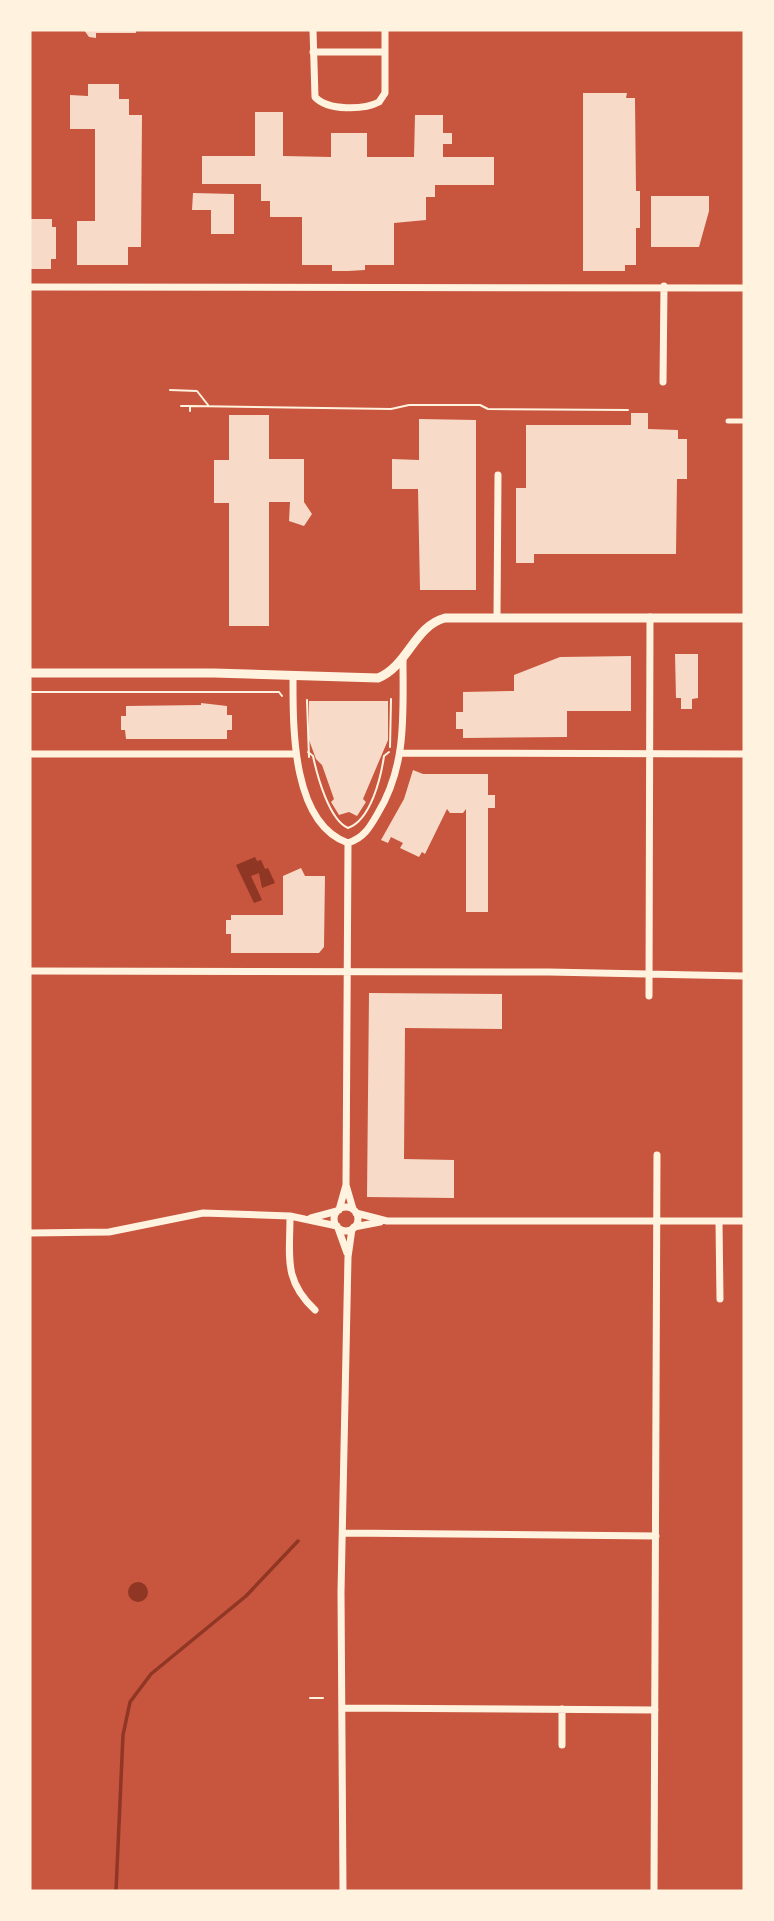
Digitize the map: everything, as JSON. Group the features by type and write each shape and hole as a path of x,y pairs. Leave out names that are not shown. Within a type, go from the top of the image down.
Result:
{"street":[{"path":"313,30 313,86 317,99 327,105 365,106 377,103 384,94 385,30"},
{"path":"313,52 385,52"},
{"path":"663,382 664,286"},
{"path":"30,287 744,288"},
{"path":"728,421 744,421"},
{"path":"497,617 498,475"},
{"path":"30,673 378,678 390,672 403,660 425,629 437,620 497,617 744,618"},
{"path":"649,996 650,617"},
{"path":"348,843 360,837 372,824 388,793 402,753 403,660"},
{"path":"293,676 296,754 313,810 336,837 348,843"},
{"path":"402,753 744,754"},
{"path":"30,754 296,754"},
{"path":"348,843 346,1185 334,1218 348,1257"},
{"path":"30,971 346,971 744,976"},
{"path":"654,1891 657,1155"},
{"path":"343,1891 342,1534 348,1257 353,1228 358,1221 346,1185"},
{"path":"307,1218 338,1211 354,1211 387,1221"},
{"path":"30,1233 108,1232 202,1213 290,1216 353,1228 387,1221 744,1221"},
{"path":"290,1216 290,1275 298,1291 315,1310"},
{"path":"719,1222 720,1299"},
{"path":"342,1534 656,1536"},
{"path":"343,1708 655,1710"},
{"path":"562,1709 562,1745"}],"path":[{"path":"170,390 197,391 208,406"},
{"path":"181,406 391,409 410,405 480,405 488,409 628,410"},
{"path":"190,406 190,411"},
{"path":"30,692 279,692 285,699"},
{"path":"307,699 309,757"},
{"path":"308,752 313,755 321,785 337,820 345,827 355,825 375,789 384,755 389,752 391,699"},
{"path":"310,1698 323,1698"}],"shaded area":[{"path":"255,857 257,861 261,860 265,869 268,868 275,883 262,888 259,873 251,876 262,900 254,903 236,865"},
{"path":"138,1582 145,1585 148,1592 145,1599 138,1602 131,1599 128,1592 131,1585"}],"building":[{"path":"84,30 136,30 136,33 96,33 96,38 89,37"},
{"path":"88,84 119,84 119,99 129,99 129,115 142,115 141,247 128,247 128,265 77,265 77,221 95,221 95,129 70,129 70,95 88,96"},
{"path":"583,93 627,93 626,98 635,98 636,191 640,191 640,228 636,228 636,265 625,265 625,271 583,271"},
{"path":"255,112 283,112 283,156 331,157 331,133 367,133 367,157 414,157 415,115 443,115 443,133 452,133 452,144 443,144 443,157 494,157 494,185 435,185 435,197 426,197 426,220 394,223 394,265 365,265 365,270 332,271 332,265 302,265 302,217 270,217 270,201 261,201 261,184 202,184 202,156 255,156"},
{"path":"193,193 234,194 234,234 211,234 211,210 192,210"},
{"path":"651,196 709,196 709,211 699,247 651,247"},
{"path":"30,219 52,219 52,227 56,227 56,259 51,259 51,269 30,269"},
{"path":"631,413 648,413 648,429 678,430 678,439 687,439 687,479 677,479 676,554 534,554 534,563 516,563 516,488 526,488 526,425 631,425"},
{"path":"229,415 269,415 269,459 304,459 304,502 312,514 304,526 289,521 290,502 269,502 269,626 229,626 229,503 214,503 214,460 229,460"},
{"path":"419,419 476,420 476,590 420,590 418,489 392,489 392,459 419,460"},
{"path":"675,654 698,654 698,698 692,699 692,709 681,709 681,698 676,698"},
{"path":"631,656 631,711 567,711 567,737 463,738 463,729 456,729 456,712 463,712 463,692 514,691 514,675 560,657"},
{"path":"309,701 388,701 388,740 363,799 366,802 357,816 349,812 339,815 331,802 334,799 322,765 316,759 309,740"},
{"path":"201,703 227,706 227,715 232,715 232,730 227,730 227,739 126,739 125,730 121,730 121,716 126,716 126,706"},
{"path":"413,770 423,774 488,774 488,795 495,795 495,808 488,808 488,912 466,912 466,809 463,813 450,813 447,809 425,854 422,852 419,857 400,848 403,843 391,837 388,843 381,840 404,799"},
{"path":"301,868 305,876 325,876 324,947 319,953 231,953 231,934 226,934 226,920 231,920 231,915 283,915 283,876"},
{"path":"369,993 502,994 502,1029 405,1028 404,1159 454,1160 454,1198 367,1197"}],"waterway":[{"path":"116,1891 123,1735 130,1702 151,1674 246,1596 298,1541"}]}
